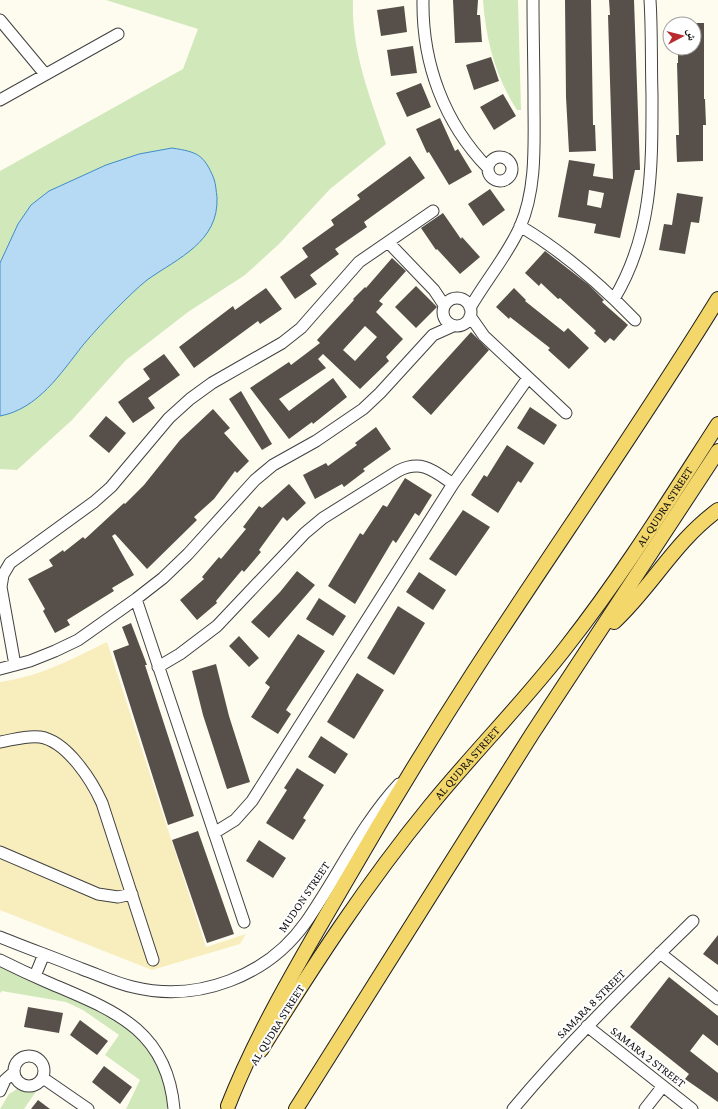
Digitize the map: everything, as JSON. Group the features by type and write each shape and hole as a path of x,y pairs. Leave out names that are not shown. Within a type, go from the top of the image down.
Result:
{"main road":[{"path":"228,1108 247,1062 267,1020 367,844 411,771 474,672 625,446 718,299"},
{"name":"AL QUDRA STREET","path":"228,1108 284,1013 380,871 430,806 538,682 594,611 643,541 718,424"},
{"name":"AL QUDRA STREET","path":"296,1109 532,734 598,636 718,450"},
{"path":"598,636 634,602 684,540 718,510"}],"street":[{"path":"423,0 429,59 441,99 461,136 488,168"},
{"path":"433,335 458,325 470,312 484,284 502,260 520,226 528,201 533,172 533,0"},
{"path":"614,299 626,280 638,249 650,188 652,153 650,0"},
{"path":"0,20 45,74"},
{"path":"0,100 118,34"},
{"path":"15,665 1,587 3,575 10,563 94,502 111,486 169,418 190,399 212,383 282,343 301,328 359,262 433,211"},
{"path":"520,226 565,255 635,320"},
{"path":"388,242 434,290 450,304 470,312 484,336 566,413"},
{"path":"0,669 55,651 78,640 163,578 188,554 255,480 273,465 316,441 362,409 391,381 433,335 450,304 484,284"},
{"path":"450,304 446,321 484,336"},
{"path":"214,833 235,820 252,801 453,484 528,378"},
{"path":"158,667 180,654 217,626 305,533 324,518 398,471 407,466 417,465 426,467 453,484"},
{"path":"136,599 244,922"},
{"path":"0,742 31,736 47,738 60,746 86,774 102,803 153,960"},
{"name":"MUDON STREET","path":"0,937 120,983 160,991 199,989 225,983 249,972 277,954 300,930 372,816 411,771"},
{"path":"0,852 98,894 118,897 132,894"},
{"name":"SAMARA 8 STREET","path":"513,1109 547,1068 587,1026 693,921"},
{"path":"660,953 718,999"},
{"path":"35,976 44,954"},
{"path":"0,960 104,1007 125,1019 143,1034 158,1054 168,1075 174,1109"},
{"name":"SAMARA 2 STREET","path":"587,1026 692,1109"},
{"path":"29,1055 35,1057 43,1066 43,1078 35,1085 23,1086 19,1083 14,1072 15,1065 18,1060 29,1055"},
{"path":"0,1090 5,1080 14,1072"},
{"path":"43,1078 88,1109"},
{"path":"0,1090 19,1083"},
{"path":"645,1109 664,1086"}],"green space":[{"path":"106,0 353,0 353,19 358,56 386,144 330,189 279,244 245,275 188,312 126,360 72,420 17,470 0,469 0,171 183,69 198,29"},
{"path":"483,0 518,0 521,110 517,110 509,97 497,71 486,29"},
{"path":"0,958 121,1016 158,1057 169,1107 166,1109 126,1109 140,1080 105,1055 119,1035 83,1010 66,1002 2,991 0,993"},
{"path":"17,1089 37,1090 24,1109 0,1109 9,1094"}],"sand":[{"path":"107,642 206,947 246,934 240,944 152,970 0,910 0,682 29,676 68,661"}],"water":[{"path":"172,148 194,153 203,159 215,181 217,197 216,213 211,226 204,237 183,256 147,280 125,300 87,340 57,378 37,398 14,412 0,416 0,263 18,224 31,205 49,191 106,165 139,154"}],"building":[{"path":"453,0 478,0 477,15 480,15 482,42 455,43"},
{"path":"565,0 591,0 593,125 595,125 596,151 569,152 566,97"},
{"path":"609,0 634,0 640,170 635,170 620,238 594,233 596,224 558,217 569,160 595,164 593,176 613,179 608,15 610,15","holes":["589,190 604,193 601,208 587,205"]},
{"path":"404,6 407,32 381,36 377,10"},
{"path":"702,23 704,23 704,99 706,125 703,125 703,161 677,162 676,135 679,135 678,56 702,56"},
{"path":"413,46 417,73 391,76 387,50"},
{"path":"491,57 499,81 474,90 466,65"},
{"path":"421,83 431,107 407,117 396,93"},
{"path":"503,94 516,116 494,130 480,107"},
{"path":"440,118 455,151 458,149 472,172 449,185 429,152 427,153 416,129"},
{"path":"410,156 425,178 364,222 367,227 335,249 339,254 310,275 317,284 295,299 280,277 308,257 302,248 334,225 331,220 360,199 357,195"},
{"path":"490,189 505,210 483,226 468,204"},
{"path":"677,193 703,197 699,223 691,222 685,254 659,250 664,224 672,225"},
{"path":"443,213 461,239 462,237 480,257 460,274 437,249 436,250 421,228"},
{"path":"545,251 589,285 604,300 602,302 628,325 614,341 610,338 605,343 594,333 596,331 560,298 558,299 541,283 539,286 525,273"},
{"path":"392,258 406,271 379,301 383,304 376,312 403,339 386,357 389,361 360,389 323,354 318,359 326,368 279,399 289,411 333,378 347,397 313,424 312,422 289,439 250,388 289,362 291,365 320,343 317,340 354,300 353,299 365,287 366,288","holes":["365,326 377,337 355,361 343,350"]},
{"path":"416,286 437,307 416,328 395,307"},
{"path":"266,288 282,309 260,324 258,321 194,368 179,347 233,306 235,310"},
{"path":"514,288 526,300 525,301 564,332 568,328 589,348 569,369 548,350 550,348 510,317 509,319 496,307"},
{"path":"471,332 489,350 431,415 412,397"},
{"path":"164,354 180,375 148,398 155,408 133,423 118,402 150,379 143,369"},
{"path":"241,391 272,444 262,450 229,399"},
{"path":"530,407 557,425 544,445 517,428"},
{"path":"213,409 230,428 224,433 249,461 237,473 235,471 214,499 194,517 197,520 147,569 115,534 112,536 134,575 112,588 114,591 67,620 70,625 55,633 43,611 45,609 28,579 53,566 49,560 63,550 64,552 83,537 85,539 124,503 125,504 144,485 180,440"},
{"path":"106,416 126,433 109,453 89,436"},
{"path":"376,427 391,449 363,469 365,471 344,487 342,484 315,499 303,475 326,463 328,466 357,445 355,443"},
{"path":"507,445 534,463 521,483 518,481 498,513 471,495 484,475 487,477"},
{"path":"405,478 432,495 419,516 415,513 396,543 393,540 355,604 328,586 360,533 363,535 383,505 387,507"},
{"path":"289,484 306,503 287,521 283,517 259,550 261,552 244,572 242,570 216,601 217,603 197,620 180,600 204,579 202,577 219,557 221,559 246,529 243,527 259,506 262,508"},
{"path":"463,510 490,527 456,576 429,559"},
{"path":"297,571 315,585 269,638 251,622 280,592"},
{"path":"419,572 446,590 433,610 406,592"},
{"path":"319,598 346,616 333,636 306,619"},
{"path":"398,606 425,623 394,675 367,658"},
{"path":"131,623 147,665 145,665 194,816 168,825 113,651 129,645 122,627"},
{"path":"298,634 325,651 286,710 291,714 278,734 251,717 270,687 265,683"},
{"path":"239,636 259,658 249,667 229,646"},
{"path":"216,664 229,716 250,782 227,789 203,715 192,671"},
{"path":"357,673 384,690 354,739 327,722"},
{"path":"321,736 348,754 335,774 308,757"},
{"path":"297,768 324,785 303,818 306,820 293,840 266,823 287,790 284,788"},
{"path":"198,831 234,934 207,943 172,840"},
{"path":"259,840 286,858 273,878 246,861"},
{"path":"718,935 718,965 703,954"},
{"path":"669,977 718,1016 718,1046 703,1034 690,1051 718,1073 718,1102 685,1079 689,1074 630,1027"},
{"path":"28,1007 63,1013 59,1033 24,1027"},
{"path":"80,1020 108,1041 97,1055 70,1035"},
{"path":"104,1066 132,1087 120,1104 92,1082"},
{"path":"38,1100 50,1109 31,1109"}]}
